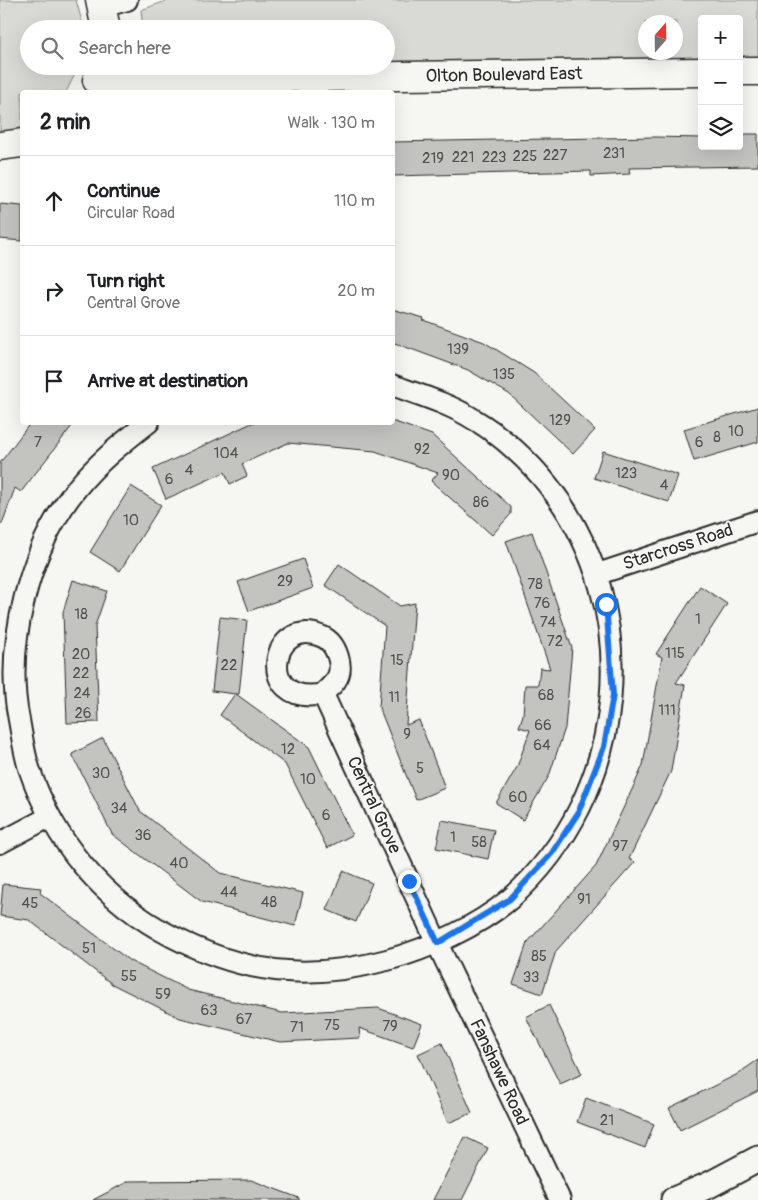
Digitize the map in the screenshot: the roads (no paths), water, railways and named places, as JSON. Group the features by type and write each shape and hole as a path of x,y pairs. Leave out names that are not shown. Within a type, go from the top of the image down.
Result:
{"main road":[{"path":"743,71 758,71"},
{"name":"Olton Boulevard East","path":"96,80 698,72"},
{"path":"0,146 20,143"}],"street":[{"path":"145,425 108,453 74,491 48,534 19,620 15,660 15,703 28,765 49,817 78,862 102,888 160,930 203,953 228,962 258,969 324,972 378,962 438,943 510,899 552,853 578,813 604,747 613,695 606,604 598,574 582,536 548,484 511,447 475,419 395,386"},
{"name":"Starcross Road","path":"598,574 758,521"},
{"name":"Central Grove","path":"323,694 438,943"},
{"path":"0,842 49,817"},
{"name":"Fanshawe Road","path":"438,943 560,1200"},
{"path":"674,1200 709,1185 758,1159"}]}
